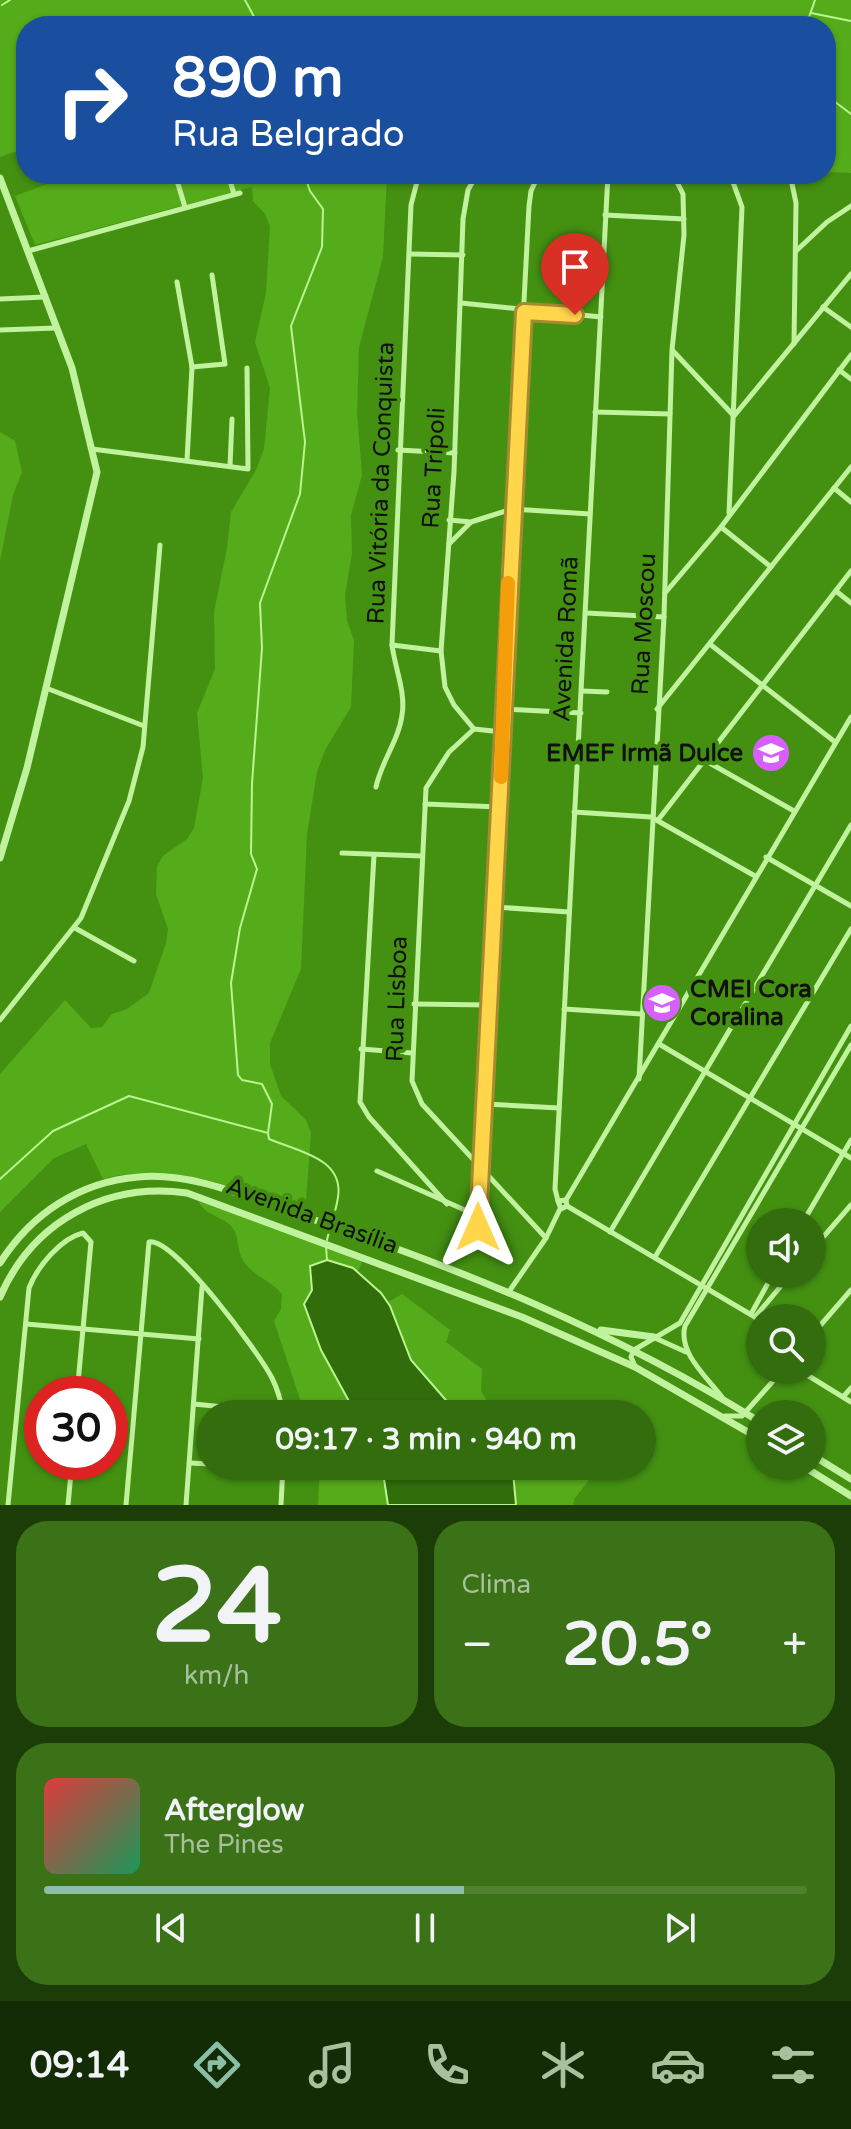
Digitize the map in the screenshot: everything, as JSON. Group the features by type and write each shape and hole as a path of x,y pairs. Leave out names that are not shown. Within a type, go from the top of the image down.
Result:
{"street":[{"path":"0,178 72,368 97,472 46,688 0,858"},
{"path":"178,184 185,207"},
{"path":"28,251 237,193 233,184"},
{"name":"Rua Vitória da Conquista","path":"376,787 380,769 402,718 403,696 392,645 398,450 411,205 416,184"},
{"name":"Rua Trípoli","path":"471,184 463,219 455,453 441,651 445,687 454,705 474,729"},
{"path":"481,1237 476,1215 485,1104 512,509 531,191 534,184"},
{"name":"Avenida Romã","path":"564,1205 558,1201 555,1189 607,184"},
{"name":"Rua Moscou","path":"639,1079 664,617 672,350 684,219 683,194 678,184"},
{"path":"729,513 742,207 736,184"},
{"path":"792,184 796,203 794,345"},
{"path":"796,251 827,222 851,206"},
{"path":"605,215 684,219"},
{"path":"410,254 463,255"},
{"path":"734,416 851,274"},
{"path":"192,367 225,364 212,275"},
{"path":"177,282 192,367 187,460"},
{"path":"0,299 45,297"},
{"path":"461,303 524,312 601,317"},
{"path":"823,307 851,327"},
{"path":"0,330 57,328"},
{"path":"672,350 734,416"},
{"path":"665,593 721,527 851,355"},
{"path":"92,449 248,469 247,368"},
{"path":"839,370 851,379"},
{"path":"595,412 670,414"},
{"path":"230,466 232,419"},
{"path":"398,450 455,453"},
{"path":"657,709 851,467"},
{"path":"834,488 851,502"},
{"path":"449,520 471,522 512,509 590,514"},
{"path":"448,544 471,522"},
{"path":"721,527 771,567"},
{"path":"0,1020 75,928 129,801 143,747 160,545"},
{"path":"658,820 851,571"},
{"path":"836,591 851,603"},
{"path":"586,613 664,617"},
{"path":"392,645 441,651"},
{"path":"711,645 835,742"},
{"path":"46,688 144,726"},
{"path":"582,691 607,692"},
{"path":"503,709 581,713"},
{"path":"508,1293 546,1238 766,857 851,717"},
{"path":"474,729 502,732"},
{"name":"Rua Lisboa","path":"474,729 436,768 426,788 412,1081 418,1098 546,1238"},
{"path":"706,761 794,811"},
{"path":"425,804 499,807"},
{"path":"574,812 651,817 755,876"},
{"path":"610,1232 851,825"},
{"path":"342,853 422,856"},
{"path":"374,855 361,1049 361,1107 447,1204"},
{"path":"766,857 851,906"},
{"path":"495,907 569,912"},
{"path":"75,928 134,961"},
{"path":"655,1257 851,929"},
{"path":"414,1004 489,1005"},
{"path":"564,1009 641,1014"},
{"path":"687,1353 684,1332 706,1288 792,1123 851,1026"},
{"path":"659,1044 851,1158"},
{"path":"635,1367 631,1357 634,1350 680,1323 706,1288 851,1045"},
{"path":"361,1049 412,1053"},
{"path":"485,1104 560,1108"},
{"path":"811,1208 851,1140"},
{"path":"377,1171 476,1215"},
{"name":"Avenida Brasília","path":"0,1263 25,1229 48,1209 84,1190 136,1177 198,1182 366,1238 508,1293 593,1329 745,1413"},
{"name":"Avenida Brasília","path":"0,1297 26,1252 60,1220 95,1202 137,1191 171,1191 200,1196 473,1296 635,1367 746,1430"},
{"path":"564,1205 746,1312"},
{"path":"826,1233 851,1205"},
{"path":"8,1505 29,1288 36,1274 75,1234 87,1234 91,1242 78,1376"},
{"path":"126,1505 147,1247 151,1241 163,1244 202,1286 268,1370 278,1400"},
{"path":"186,1505 202,1286"},
{"path":"765,1304 778,1288"},
{"path":"826,1319 851,1290"},
{"path":"26,1324 199,1339"},
{"path":"593,1329 654,1337 687,1353 725,1401"},
{"path":"724,1416 737,1418 745,1413 771,1384"},
{"path":"822,1384 851,1402"},
{"path":"843,1397 851,1388"},
{"path":"190,1463 196,1463"},
{"path":"826,1464 851,1479"},
{"path":"68,1505 70,1480"},
{"path":"281,1505 282,1480"},
{"path":"825,1480 851,1496"}],"shaded area":[{"path":"0,0 851,0 851,173 836,172 836,16 16,16 16,151 0,157"},
{"path":"47,184 387,184 383,257 359,347 357,413 362,475 351,515 352,553 345,595 347,621 354,640 351,707 325,750 317,772 307,834 301,969 270,1043 270,1064 281,1096 306,1120 311,1133 305,1213 230,1187 181,1175 130,1174 103,1179 86,1144 54,1158 0,1212 0,1074 65,1000 91,1028 102,1027 112,1014 127,1009 149,993 166,943 168,929 156,894 157,866 163,856 187,839 194,828 203,778 197,713 215,669 214,612 231,512 256,470 264,449 270,388 255,342 266,293 270,226 265,214 253,201 252,187 35,245 15,196"},
{"path":"0,432 15,441 22,472 13,495 0,561"},
{"path":"198,1201 363,1260 358,1271 327,1260 310,1276 312,1290 307,1296 321,1350 348,1400 300,1400 274,1321 281,1309 282,1294 244,1262 232,1227"},
{"path":"327,1260 353,1268 381,1293 390,1306 411,1360 446,1400 348,1400 321,1350 304,1304 312,1290 310,1266"},
{"path":"402,1294 450,1330 446,1342 482,1369 481,1391 486,1400 446,1400 411,1360 388,1302"},
{"path":"319,1480 384,1480 388,1505 318,1505"},
{"path":"384,1480 514,1480 516,1505 388,1505"},
{"path":"514,1480 589,1480 573,1505 516,1505"}],"waterway":[{"path":"2,5 10,0"},
{"path":"245,0 254,16"},
{"path":"809,16 815,0"},
{"path":"811,13 826,16"},
{"path":"836,18 851,21"},
{"path":"836,103 851,114"},
{"path":"268,1133 272,1104 262,1084 242,1080 238,1075 231,983 240,928 257,869 251,854 252,783 262,648 260,603 300,494 305,442 291,326 322,247 323,209 308,184"},
{"path":"0,1179 53,1131 129,1096 268,1133 269,1139 305,1152 326,1165 334,1173 338,1184 337,1203 327,1240"},
{"path":"326,1246 327,1260"}],"slow traffic":[{"path":"501,777 508,583"}],"place":[{"name":"EMEF Irmã Dulce","path":"771,753"},
{"name":"CMEI Cora Coralina","path":"662,1003"}],"route":[{"path":"478,1227 476,1215 485,1104 524,312 575,315"}]}
